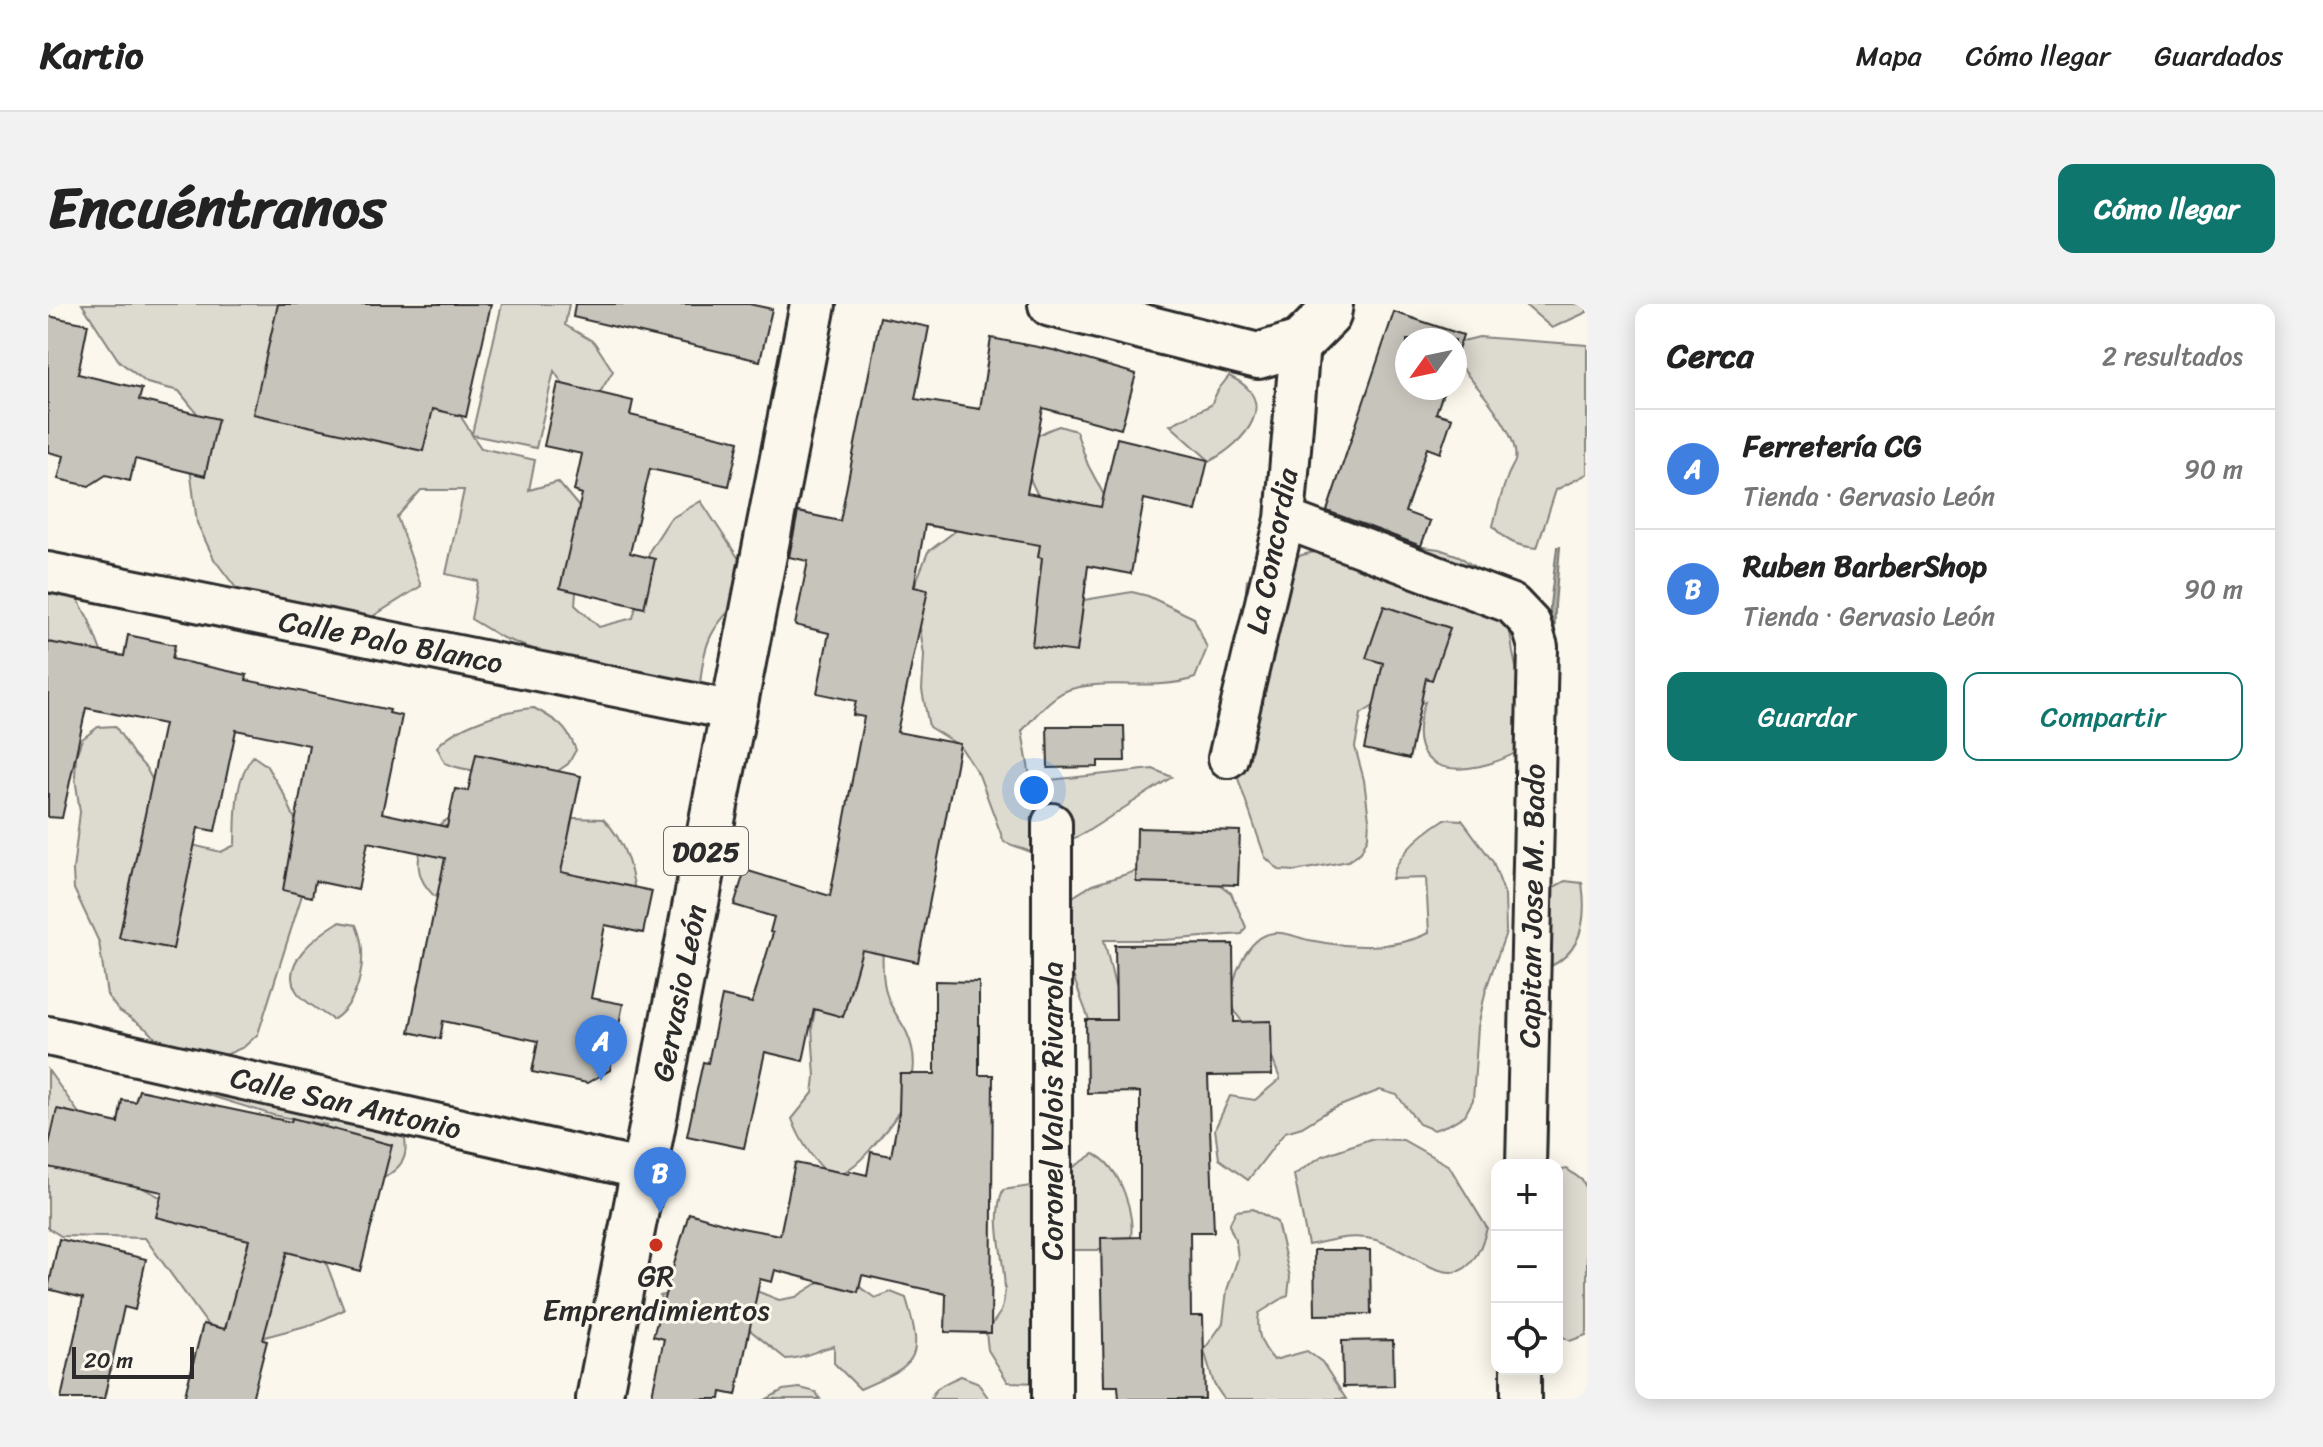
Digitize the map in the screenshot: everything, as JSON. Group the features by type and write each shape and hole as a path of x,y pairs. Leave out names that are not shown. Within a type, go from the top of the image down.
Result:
{"main road":[{"name":"Gervasio León","path":"599,1399 813,304"},
{"path":"1051,304 1258,356 1300,343 1328,315 1330,304"}],"street":[{"name":"La Concordia","path":"1228,758 1285,519 1300,343"},
{"name":"Capitan Jose M. Bado","path":"1285,519 1512,604 1531,624 1538,647 1526,1159"},
{"name":"Calle Palo Blanco","path":"48,572 734,711"},
{"name":"Coronel Valois Rivarola","path":"1052,823 1052,1399"},
{"name":"Calle San Antonio","path":"48,1036 644,1170"},
{"path":"1521,1375 1521,1399"}],"shaded area":[{"path":"82,304 308,304 445,392 472,434 502,304 569,304 565,325 594,342 613,371 597,397 564,386 554,371 536,448 472,435 481,448 535,460 529,490 558,482 579,507 575,605 599,627 633,618 650,550 670,519 701,501 739,559 744,595 724,616 707,645 700,685 602,687 536,650 503,638 471,619 478,581 446,574 464,490 421,490 397,517 421,586 362,623 258,617 214,559 197,523 188,452 200,417 179,391 147,383 119,361"},
{"path":"1524,304 1587,304 1587,312 1552,328"},
{"path":"1479,337 1587,345 1587,474 1556,490 1537,548 1512,542 1493,526 1515,461 1515,449 1503,422 1467,375 1467,340"},
{"path":"1229,376 1245,386 1253,397 1256,409 1245,433 1210,461 1170,425 1211,405"},
{"path":"1059,426 1076,431 1088,465 1105,497 1105,514 1042,504 1018,454 1036,437"},
{"path":"990,518 1080,560 1085,593 1056,598 1084,600 1132,592 1148,596 1194,618 1207,648 1195,678 1165,684 1105,684 1067,690 1046,705 1022,731 1031,782 1153,769 1172,777 1085,833 1039,855 1004,842 979,775 960,746 929,727 922,690 924,655 914,587 928,552 958,529"},
{"path":"1365,544 1439,549 1459,556 1490,583 1508,616 1527,719 1519,751 1479,766 1460,769 1443,767 1429,760 1421,747 1419,728 1425,702 1392,711 1375,705 1361,714 1355,747 1364,780 1369,819 1368,837 1361,852 1348,861 1296,871 1279,870 1265,857 1233,764 1249,619 1245,601 1247,580 1276,564 1304,554"},
{"path":"1557,547 1560,547 1555,605 1547,1159 1543,1159 1550,605"},
{"path":"73,590 102,654 48,647 48,594"},
{"path":"534,708 560,724 576,750 568,764 552,775 483,771 445,763 437,747 456,732 496,715"},
{"path":"115,726 146,768 188,844 221,852 235,845 239,787 253,756 266,765 285,796 306,845 307,879 258,1034 244,1047 186,1072 149,1031 118,1010 107,995 99,942 74,889 73,870 80,812 75,777 76,756 82,739 98,727"},
{"path":"458,814 603,819 624,849 637,908 447,905 424,882 419,870 419,857 431,833"},
{"path":"1445,819 1462,820 1493,862 1505,895 1506,932 1486,989 1478,1027 1473,1100 1465,1115 1434,1130 1419,1124 1397,1095 1380,1090 1285,1132 1248,1180 1219,1159 1215,1129 1230,1096 1255,1100 1280,1079 1263,1034 1242,1021 1233,1007 1232,991 1242,959 1256,942 1273,933 1324,943 1370,946 1415,939 1429,933 1426,878 1392,879 1405,852"},
{"path":"1200,870 1231,893 1246,927 1242,934 1164,940 1104,940 1115,986 1120,993 1186,1019 1091,1025 1065,947 1061,916 1063,903 1092,885 1136,871"},
{"path":"1565,881 1582,883 1583,920 1577,941 1562,959 1551,966 1537,955 1550,889"},
{"path":"339,922 356,925 362,964 350,1002 333,1020 297,992 292,981 296,961 303,951"},
{"path":"819,941 883,947 887,995 907,1033 914,1061 906,1099 892,1123 861,1159 833,1178 809,1152 792,1119 813,1093 812,1027 818,993"},
{"path":"48,1070 126,1179 158,1196 306,1210 344,1310 313,1324 242,1343 210,1328 145,1238 61,1236 48,1228"},
{"path":"203,1077 400,1121 405,1155 396,1169 368,1188 304,1154 326,1125 273,1115 194,1091"},
{"path":"1370,1139 1403,1140 1449,1166 1487,1228 1478,1253 1467,1267 1454,1272 1440,1270 1367,1238 1342,1238 1308,1245 1294,1175 1322,1156"},
{"path":"1094,1154 1112,1169 1119,1180 1129,1206 1130,1242 1104,1250 1071,1250 1068,1243 1066,1172"},
{"path":"1567,1169 1583,1181 1587,1190 1587,1331 1586,1335 1570,1341 1563,1337 1563,1170"},
{"path":"1037,1185 1067,1298 1072,1341 1067,1357 1039,1383 1008,1382 988,1350 986,1332 1001,1311 1004,1298 999,1205 1003,1190"},
{"path":"1253,1209 1277,1222 1290,1277 1288,1295 1259,1313 1258,1327 1263,1344 1274,1360 1307,1351 1322,1362 1346,1399 1224,1399 1214,1384 1204,1350 1223,1323 1227,1290 1238,1258 1229,1225 1236,1211"},
{"path":"840,1269 856,1271 861,1288 875,1298 891,1292 906,1298 915,1335 912,1358 905,1366 860,1389 834,1363 834,1346 799,1358 786,1359 746,1327 665,1312 660,1296 695,1286 744,1286 779,1300 796,1297"},
{"path":"961,1376 977,1382 989,1399 931,1399 939,1387"},
{"path":"800,1388 816,1392 820,1399 767,1399 783,1390"}],"building":[{"path":"278,304 491,304 466,417 433,409 423,451 253,414"},
{"path":"575,304 749,304 772,309 760,361 573,317"},
{"path":"1394,312 1442,328 1395,328 1395,400 1441,400 1436,413 1452,418 1440,453 1427,448 1405,512 1430,521 1421,546 1327,511"},
{"path":"48,316 88,324 78,374 142,389 139,400 218,419 205,476 135,459 130,481 106,475 89,486 58,479 64,456 48,452"},
{"path":"880,317 929,327 915,399 980,409 991,338 1053,350 1136,374 1121,429 1043,408 1027,493 1101,507 1117,438 1208,460 1196,511 1144,499 1131,574 1088,566 1077,652 1032,646 1042,558 1038,557 1040,545 925,525 914,587 928,590 897,732 960,744 918,962 862,950 843,1017 814,1009 803,1061 765,1052 744,1148 687,1136 703,1062 708,1063 722,996 752,1003 773,933 770,932 774,917 734,905 745,870 830,896 864,717 853,715 856,701 817,693 829,633 795,625 808,561 789,557 798,512 840,521"},
{"path":"558,383 633,401 630,415 739,441 729,486 650,469 630,553 655,559 644,608 560,588 582,494 574,491 582,454 544,446"},
{"path":"1384,606 1450,628 1432,680 1426,678 1409,759 1364,749 1383,663 1366,658"},
{"path":"128,635 175,645 172,659 247,675 246,680 390,710 389,713 402,716 382,813 447,827 455,789 468,791 476,754 581,776 561,872 652,891 643,933 605,925 591,998 623,1004 610,1070 587,1083 532,1072 538,1041 443,1021 440,1039 409,1032 445,858 368,842 358,890 315,881 312,897 283,890 309,745 236,730 215,831 198,828 173,949 119,938 164,724 86,708 62,818 48,817 48,642 124,656"},
{"path":"1047,726 1124,726 1125,761 1098,761 1098,767 1048,768"},
{"path":"1137,828 1240,831 1238,885 1136,882"},
{"path":"1233,944 1234,1022 1271,1021 1272,1075 1208,1076 1214,1232 1190,1232 1191,1316 1203,1316 1205,1399 1119,1399 1118,1386 1104,1386 1101,1238 1140,1237 1140,1092 1087,1093 1086,1020 1116,1020 1115,945"},
{"path":"935,981 979,982 979,1075 993,1075 991,1333 945,1332 946,1294 862,1275 858,1292 775,1270 772,1282 760,1279 736,1395 721,1392 720,1399 651,1399 664,1339 653,1336 689,1213 736,1227 780,1235 795,1163 867,1175 871,1152 891,1156 899,1113 900,1074 935,1074"},
{"path":"139,1090 291,1122 292,1118 392,1145 360,1271 287,1252 263,1340 267,1341 252,1399 184,1399 203,1324 225,1329 249,1240 156,1217 162,1192 48,1167 48,1149 57,1109 118,1123 122,1100 135,1102"},
{"path":"59,1239 146,1259 135,1310 124,1307 104,1399 61,1399 83,1298 48,1289"},
{"path":"1314,1250 1370,1250 1371,1314 1315,1315"},
{"path":"1393,1340 1394,1386 1343,1387 1342,1341"}],"place":[{"name":"Ferretería CG","path":"601,1081"},
{"name":"Ruben BarberShop","path":"660,1213"},
{"name":"GR Emprendimientos","path":"656,1245"}]}
